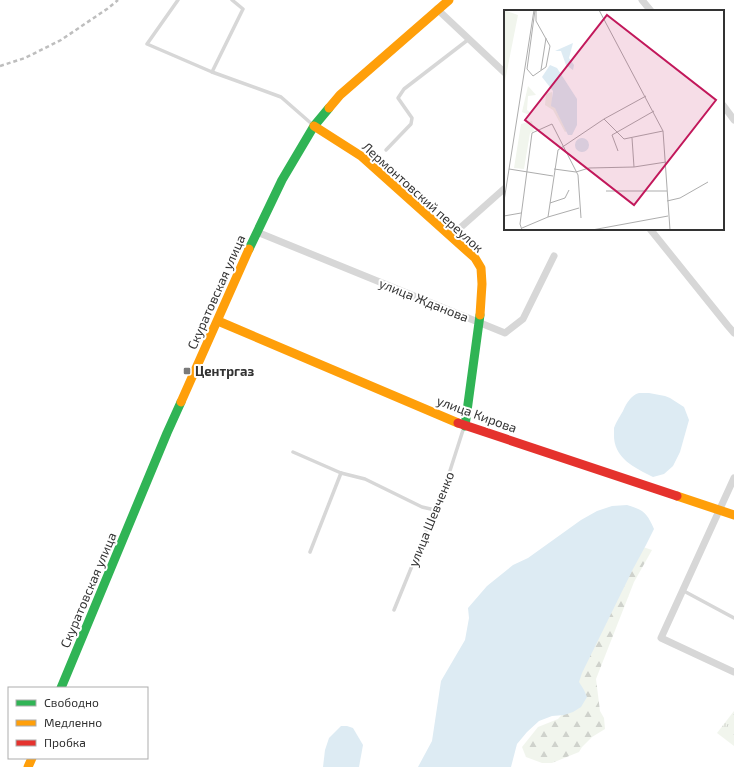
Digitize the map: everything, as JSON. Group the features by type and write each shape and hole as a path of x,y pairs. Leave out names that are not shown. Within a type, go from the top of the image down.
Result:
{"street":[{"name":"Скуратовская улица","path":"61,687 167,433 257,232 282,180 314,126 340,95 449,0"},
{"path":"642,0 650,10"},
{"path":"437,9 504,72"},
{"path":"724,106 734,120"},
{"name":"Лермонтовский переулок","path":"314,126 361,156 475,258 481,268 482,284 479,322 465,426"},
{"path":"451,236 504,189"},
{"path":"651,230 734,333"},
{"name":"улица Жданова","path":"257,232 505,333 524,319 554,256"},
{"name":"улица Кирова","path":"218,320 465,426 734,515"},
{"path":"734,478 661,638 734,672"}],"lane":[{"path":"178,0 147,44 212,72 281,97 314,126"},
{"path":"212,72 243,9 232,0"},
{"path":"386,150 411,124 412,118 398,98 404,88 469,39"},
{"name":"улица Шевченко","path":"394,610 447,480 465,426"},
{"path":"293,452 341,473 365,479 422,507 435,510"},
{"path":"310,552 341,473"},
{"path":"682,590 734,618"}],"green space":[{"path":"640,546 652,550 634,582 596,679 600,711 604,718 605,729 592,737 579,752 552,763 542,763 526,757 522,747 538,727 558,719 567,709 566,692"},
{"path":"734,711 734,746 717,733"}],"shaded area":[{"path":"639,393 649,393 670,398 684,407 689,420 680,452 673,466 664,474 653,477 632,466 626,461 617,450 615,442 614,428 629,400"},
{"path":"627,505 644,513 654,529 582,673 579,682 587,697 581,707 564,715 552,716 539,721 517,744 511,767 418,767 432,741 441,681 465,640 469,618 468,608 487,586 513,565 528,558 581,520 597,511 612,506"},
{"path":"341,726 353,728 363,745 359,767 323,767 325,750 329,738"}],"railway":[{"path":"0,66 25,58 61,40 118,0"}],"traffic: fast":[{"path":"249,249 282,180 314,126 329,108"},
{"path":"465,426 480,315"},
{"path":"61,687 181,402"}],"traffic: slow":[{"path":"329,108 340,95 449,0"},
{"path":"314,126 361,156 475,258 481,268 482,284 480,315"},
{"path":"181,402 249,249"},
{"path":"218,321 458,423"},
{"path":"677,496 734,515"},
{"path":"28,767 32,759"}],"traffic: jam":[{"path":"458,423 677,496"}],"place":[{"name":"Центргаз","path":"187,371"}]}
